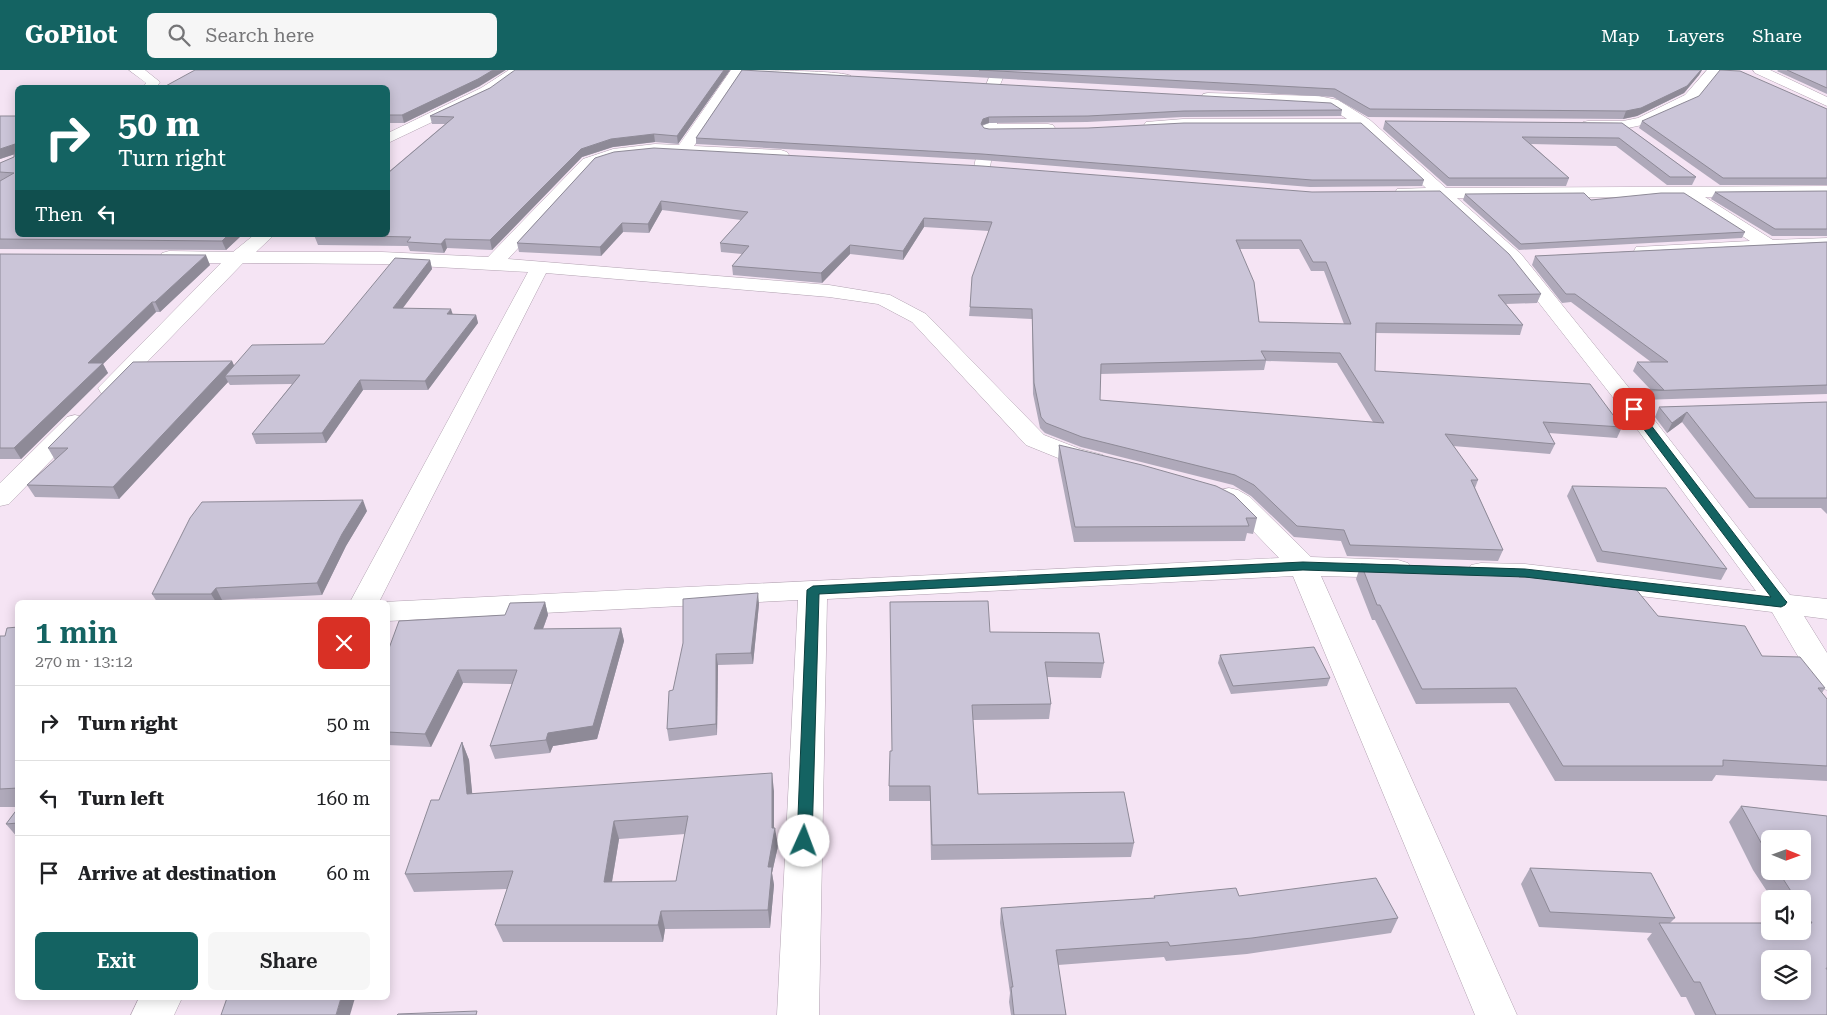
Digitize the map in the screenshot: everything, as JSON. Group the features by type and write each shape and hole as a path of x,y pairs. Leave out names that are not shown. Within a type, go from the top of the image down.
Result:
{"street":[{"path":"136,70 153,82 151,85"},
{"path":"390,138 435,114 469,101 500,85 517,70"},
{"path":"684,149 738,70"},
{"path":"742,70 858,77"},
{"path":"982,167 989,129 988,85 998,70"},
{"path":"1700,70 1724,71"},
{"path":"1573,125 1635,124 1690,98 1714,70"},
{"path":"1744,71 1762,71 1827,102"},
{"path":"988,85 1012,86"},
{"path":"1198,96 1333,102 1374,123 1443,192 1524,258 1634,409 1781,602 1827,678"},
{"path":"1135,126 1183,123 1374,123"},
{"path":"1623,125 1639,136"},
{"path":"989,129 1058,128"},
{"path":"493,263 590,162 632,150 684,149 794,156"},
{"path":"962,166 1002,169"},
{"path":"1693,175 1716,192"},
{"path":"1384,194 1443,192 1827,191"},
{"path":"1686,192 1767,244"},
{"path":"0,498 238,257 263,237"},
{"path":"1621,252 1767,244 1827,243"},
{"path":"149,256 382,258 493,263 829,291 883,299 919,318 1035,440 1072,456 1109,464"},
{"path":"365,600 540,267"},
{"path":"1634,409 1663,408"},
{"path":"1214,490 1241,503 1303,566 1496,1015"},
{"path":"390,611 1303,566 1428,570"},
{"path":"1457,571 1525,573 1781,602 1827,609"},
{"path":"798,1015 813,590"},
{"path":"152,1015 161,1000"}],"building":[{"path":"195,70 493,70 402,115 390,115 390,85 168,85"},
{"path":"515,70 724,70 677,136 654,134 611,139 581,149 490,240 445,239 441,244 407,242 411,237 390,237 390,171 454,117 430,116 490,88"},
{"path":"742,70 1331,103 1342,110 1184,111 1088,116 989,117 983,119 981,124 984,128 989,129 1088,128 1184,123 1361,123 1424,180 1312,180 982,154 696,138"},
{"path":"979,70 1701,70 1687,86 1641,108 1626,111 1370,109 1335,89"},
{"path":"1720,70 1740,71 1827,109 1827,178 1723,178 1642,121 1699,96"},
{"path":"1787,70 1827,70 1827,88"},
{"path":"0,116 15,116 15,144 0,149"},
{"path":"1385,121 1622,123 1696,177 1670,177 1619,138 1522,137 1569,178 1449,178"},
{"path":"15,144 15,237 226,237 222,241 0,239 0,181 14,173 0,172 0,163 14,157"},
{"path":"654,148 982,166 1312,192 1440,191 1509,254 1541,294 1498,295 1523,325 1376,323 1375,371 1590,384 1622,427 1543,422 1555,444 1445,434 1478,480 1471,480 1503,550 1350,545 1344,530 1297,526 1254,485 1235,475 1082,437 1046,423 1041,417 1034,383 1032,309 970,307 972,277 992,222 924,218 903,251 850,245 821,273 732,266 749,246 720,243 748,212 661,201 648,224 622,223 600,247 517,243 595,158 614,152","holes":["1236,240 1301,240 1313,262 1326,262 1351,324 1259,322 1254,282","1261,351 1340,353 1384,423 1100,400 1101,364 1266,360"]},
{"path":"1827,191 1827,229 1775,229 1715,192"},
{"path":"1584,193 1591,200 1661,193 1684,193 1745,232 1521,244 1465,194"},
{"path":"1827,242 1827,385 1645,391 1644,389 1664,390 1637,362 1668,362 1575,294 1566,294 1535,256"},
{"path":"0,254 206,255 155,302 152,302 88,363 103,363 14,448 0,448"},
{"path":"395,258 430,260 393,308 451,309 447,314 476,315 425,381 360,380 322,433 252,434 300,375 225,376 252,345 324,344"},
{"path":"232,361 113,487 27,485 68,448 48,448 133,362"},
{"path":"1827,402 1827,498 1755,498 1687,412 1672,423 1659,407"},
{"path":"1059,445 1142,465 1216,486 1234,495 1257,518 1246,518 1249,526 1075,527"},
{"path":"1572,486 1666,488 1727,569 1602,551"},
{"path":"363,500 342,534 317,583 216,588 211,594 152,594 190,518 202,502"},
{"path":"1361,564 1515,569 1519,577 1630,582 1658,616 1745,626 1762,656 1800,657 1825,688 1818,688 1827,699 1827,766 1723,760 1723,766 1563,766 1516,688 1422,689 1380,605 1377,605"},
{"path":"758,593 751,653 716,654 716,724 667,729 669,691 673,690 683,643 683,599"},
{"path":"988,601 990,632 1099,633 1104,663 1045,662 1051,704 972,705 978,794 1124,792 1134,843 932,845 930,786 889,786 890,751 892,751 890,602"},
{"path":"545,602 534,629 621,628 593,726 548,733 546,740 490,746 517,670 458,670 425,734 390,732 390,646 399,621 505,615 510,603"},
{"path":"15,627 15,788 0,789 0,636 5,636 7,628"},
{"path":"1314,647 1330,678 1233,686 1220,655"},
{"path":"462,742 467,794 772,773 772,828 775,828 768,867 772,867 768,910 661,911 658,925 495,925 513,871 405,874 431,800 439,800","holes":["688,816 676,881 604,882 614,821"]},
{"path":"1741,806 1827,816 1827,1015 1716,1015 1700,982 1694,982 1659,923 1761,923 1761,940 1811,940 1811,890 1790,890 1784,880 1811,880 1811,830 1761,830 1761,843"},
{"path":"15,812 15,823 6,824"},
{"path":"1530,868 1651,873 1675,918 1550,912"},
{"path":"1376,878 1398,918 1252,938 1170,946 1168,942 1056,950 1066,1015 1014,1015 1011,987 1013,987 1001,908 1155,898 1154,896 1236,888 1239,896"},
{"path":"226,1000 340,1000 336,1015 221,1015"},
{"path":"477,1011 476,1015 397,1015 398,1014"}],"route":[{"path":"804,841 813,590 1303,566 1525,573 1781,602 1634,409"}]}
